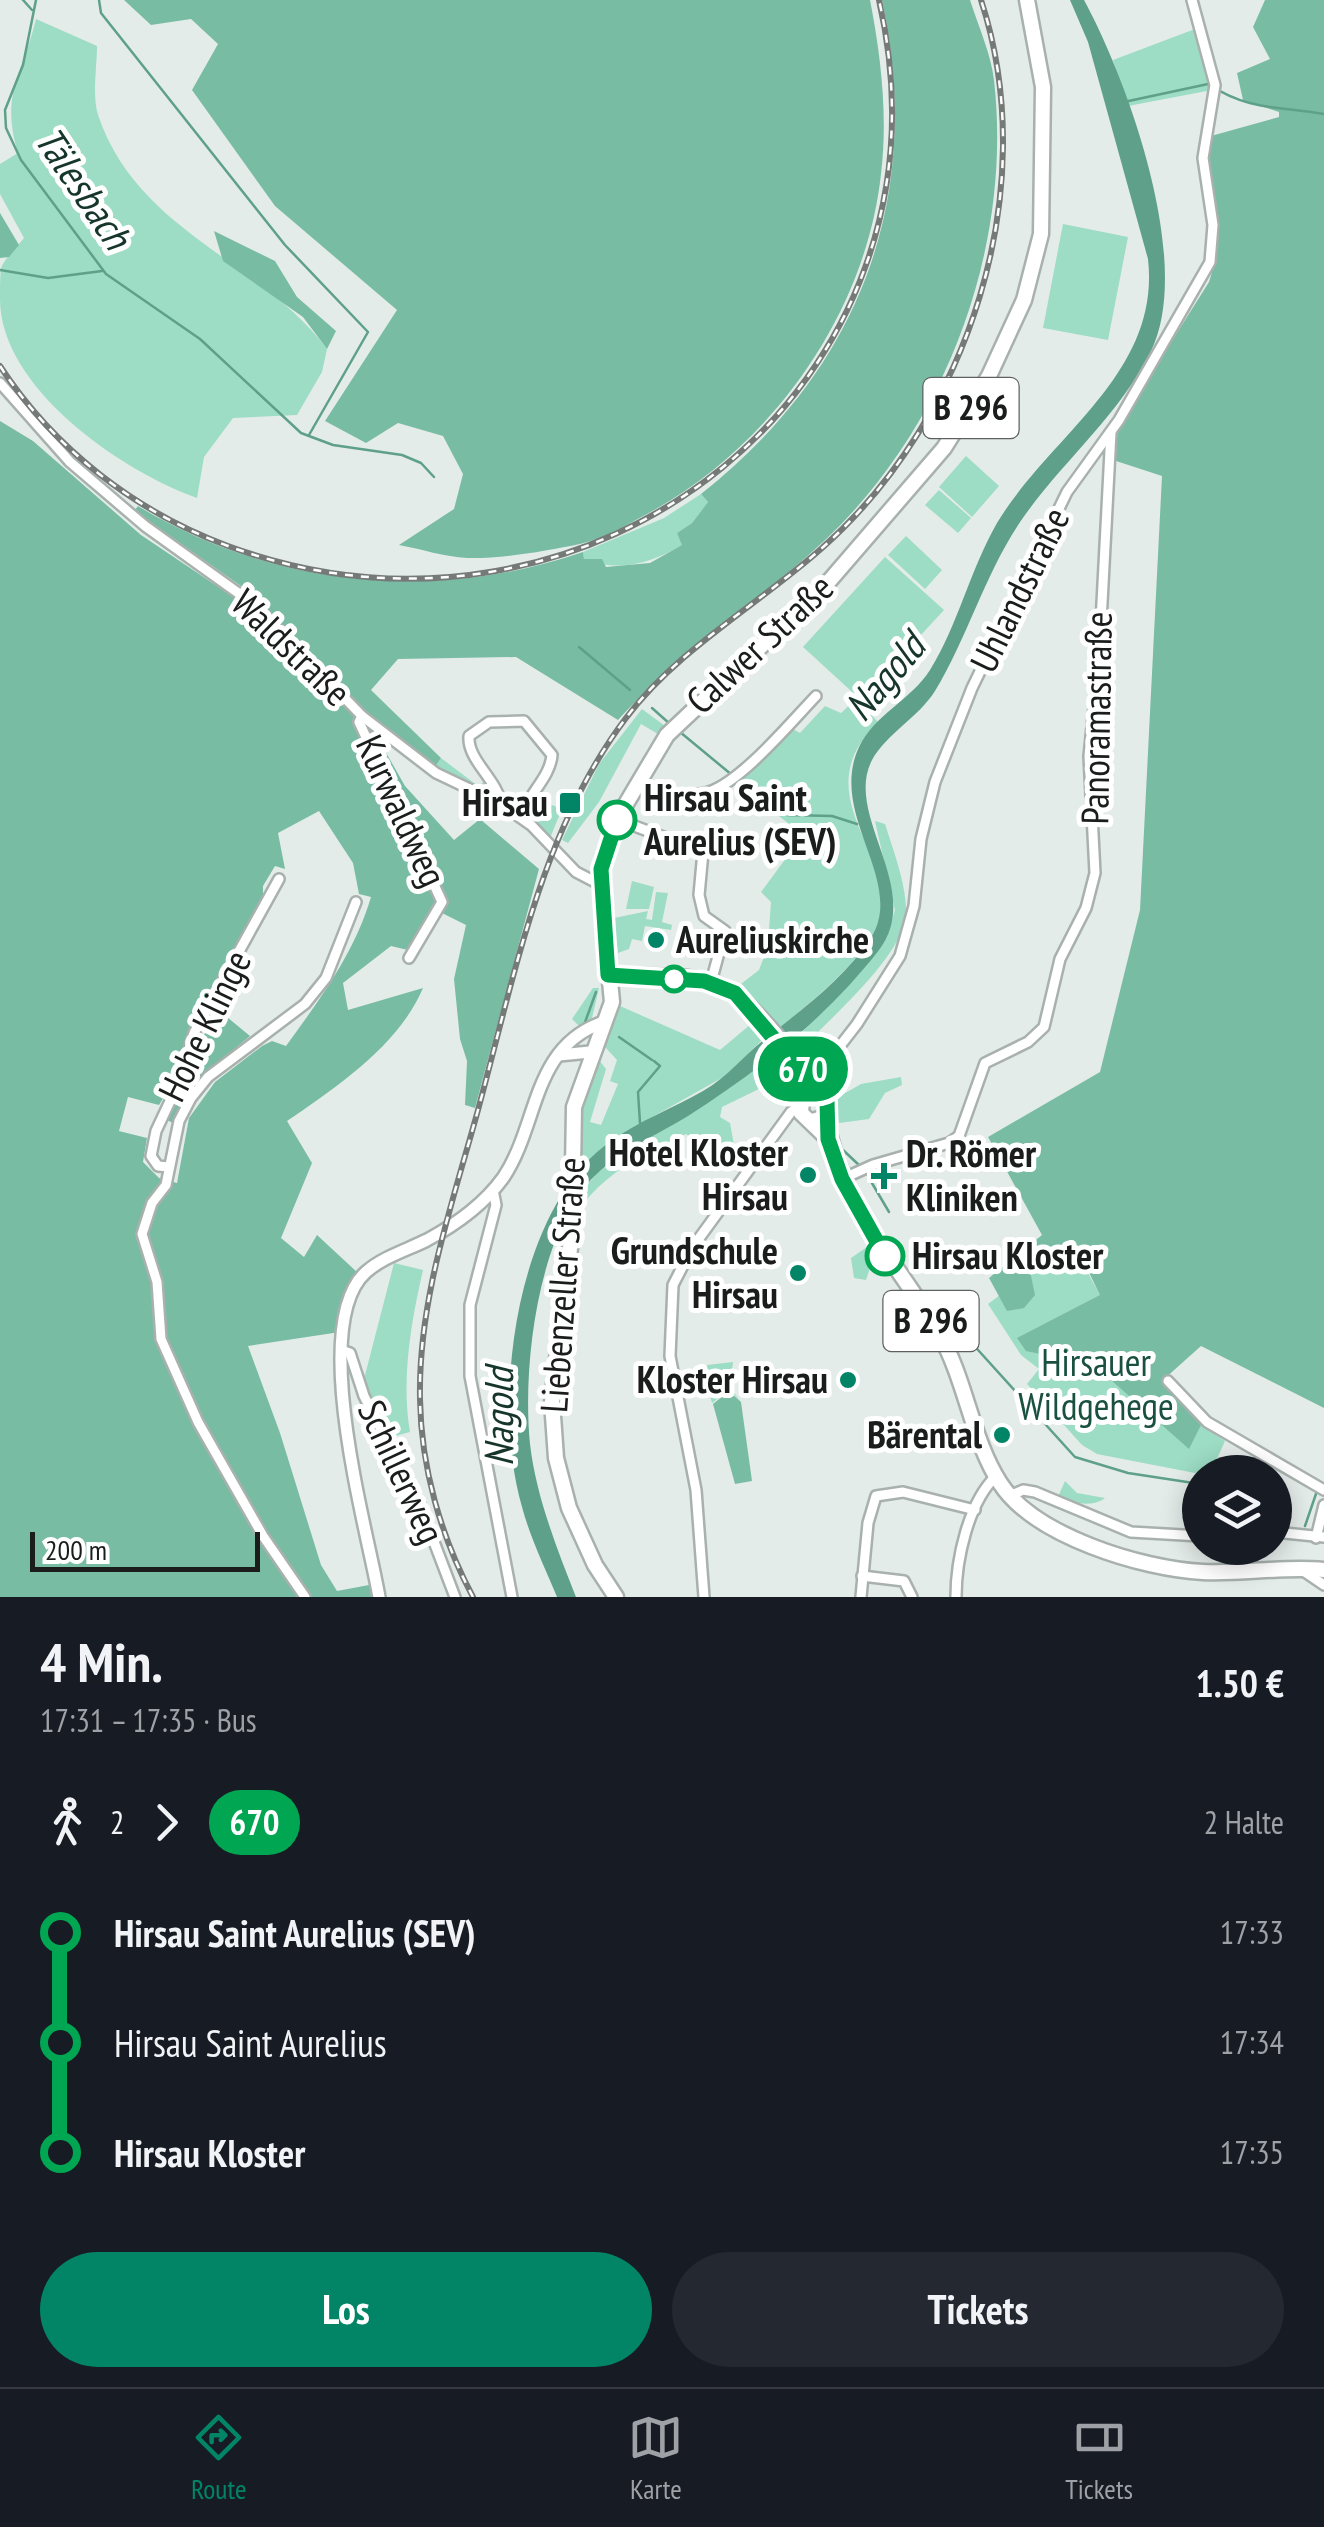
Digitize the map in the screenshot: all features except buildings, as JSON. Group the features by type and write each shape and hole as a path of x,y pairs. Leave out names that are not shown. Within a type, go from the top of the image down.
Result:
{"main road":[{"name":"Calwer Straße","path":"608,975 601,885 610,833 666,735 825,586 919,480 968,412 1012,330 1041,234 1044,137 1039,51 1028,0"},
{"name":"B 296","path":"608,975 710,982 735,993 793,1058 866,1228 948,1351 996,1476 1010,1496 1054,1529 1156,1564 1203,1572 1324,1570"},
{"path":"608,975 612,1002"},
{"name":"Liebenzeller Straße","path":"601,1024 608,975"},
{"name":"Liebenzeller Straße","path":"616,1597 581,1538 556,1458 553,1370 572,1231 574,1107 601,1024 631,976"},
{"path":"380,1597 348,1458 346,1307 366,1272 441,1232 493,1190 518,1148 542,1078 572,1042 601,1024"},
{"path":"572,1042 590,1052"},
{"path":"559,1055 590,1052"}],"street":[{"name":"Uhlandstraße","path":"810,1102 900,956 914,906 921,840 950,739 1057,510 1110,432 1210,262 1213,225 1203,158 1215,89 1192,0"},
{"name":"Waldstraße","path":"0,383 70,462 159,536 255,604 362,716 436,774 501,804 521,818 576,872 601,885"},
{"name":"Panoramastraße","path":"842,1179 873,1165 949,1143 959,1136 979,1072 992,1057 1038,1035 1050,1016 1060,958 1086,908 1096,873 1088,756 1099,660 1110,432"},
{"path":"636,786 708,793 738,772 816,696"},
{"name":"Kurwaldweg","path":"362,716 359,722 442,902 410,958"},
{"path":"501,804 500,793 468,747 469,736 488,722 524,721 552,755 548,774 529,794 521,818"},
{"path":"624,822 695,846 702,852 698,883 704,916 725,930 710,982"},
{"name":"Hohe Klinge","path":"169,1167 158,1166 151,1156 156,1131 179,1082 194,1033 280,879"},
{"path":"305,1597 210,1447 161,1339 156,1282 142,1234 152,1202 166,1185 180,1121 191,1098 208,1077 305,1004 326,978 356,902"},
{"path":"704,1597 696,1490 670,1356 673,1285 692,1248 782,1125 810,1102"},
{"path":"493,1190 496,1205 477,1264 470,1305 470,1376 512,1597"},
{"name":"Schillerweg","path":"344,1351 350,1353 377,1424 420,1505 455,1597"},
{"path":"1168,1380 1207,1422 1322,1488"},
{"path":"956,1597 965,1541 976,1510 996,1476"},
{"path":"1010,1496 1023,1490 1035,1492 1131,1532 1182,1535"},
{"path":"860,1597 868,1523 876,1496 903,1492 976,1510"},
{"path":"1292,1534 1320,1538 1324,1505"},
{"path":"1301,1568 1324,1585"},
{"path":"862,1576 904,1581 912,1597"}],"green space":[{"path":"36,19 97,46 98,115 117,155 141,189 170,217 269,291 327,349 322,372 297,415 233,418 204,457 197,498 132,467 68,420 41,393 20,363 5,331 1,268 24,238 0,194 0,164 18,153 12,100"},
{"path":"1195,29 1212,90 1128,106 1113,60"},
{"path":"1063,224 1128,237 1108,340 1043,328"},
{"path":"966,456 999,486 972,517 939,487"},
{"path":"939,490 971,518 958,533 925,505"},
{"path":"701,494 708,502 692,523 677,533 683,545 635,564 610,565 584,559 583,552 664,518"},
{"path":"906,536 942,570 925,589 888,555"},
{"path":"885,557 944,610 861,700 803,647"},
{"path":"856,699 878,722 857,748 849,773 856,821 881,891 880,916 852,963 777,1030 737,987 759,970 773,933 769,930 771,902 761,892 803,835 735,781 791,728 800,733 825,706 841,713"},
{"path":"642,709 665,726 658,734 641,724 599,802 568,843 562,840 599,764"},
{"path":"441,758 478,786 488,779 494,793 469,786 435,767"},
{"path":"539,793 536,802 540,809 552,805 562,809 550,838 534,819 533,797"},
{"path":"875,821 885,824 902,880 906,914 902,931 879,968 797,1053 791,1045 887,937 895,910"},
{"path":"632,881 654,887 649,909 626,909"},
{"path":"656,892 668,893 662,922 672,925 671,930 645,926 642,941 632,939 629,949 618,953 614,918 648,911 646,919 652,920"},
{"path":"593,988 599,988 592,1018 583,1030 572,1019"},
{"path":"620,1006 720,1050 751,1024 763,1039 727,1075 613,1139 581,1167 584,1098 599,1060 606,1069 590,1122 601,1125 618,1084 610,1081 617,1060 605,1047"},
{"path":"775,1055 782,1062 765,1078 767,1085 722,1107 720,1117 730,1123 734,1145 723,1161 686,1134 630,1163 582,1205 581,1192 598,1172"},
{"path":"901,1077 902,1085 885,1093 869,1119 839,1123 835,1099 861,1084"},
{"name":"Hirsauer Wildgehege","path":"1072,1241 1137,1352 1179,1402 1225,1441 1219,1455 1182,1455 1182,1471 1097,1454 1082,1445 1027,1384 1039,1369 1021,1355 988,1304"},
{"path":"867,1247 874,1256 866,1280 854,1278 851,1258"},
{"path":"394,1263 423,1270 409,1351 410,1432 391,1437 386,1426 381,1428 363,1383"},
{"path":"733,1362 730,1388 740,1400 729,1390 712,1403 705,1379 707,1365"},
{"path":"1065,1481 1077,1493 1105,1498 1088,1504 1058,1497"}],"shaded area":[{"path":"124,0 870,0 882,86 883,152 872,225 856,275 835,323 776,410 699,481 656,509 590,541 524,554 467,558 399,545 454,509 463,474 443,436 398,423 366,443 325,421 397,310 275,206 192,90 218,44 191,19 151,25"},
{"path":"882,0 970,0 994,80 997,143 993,206 981,269 962,330 936,389 905,444 867,495 824,541 666,672 618,720 516,657 398,659 371,690 441,758 435,767 393,735 384,749 405,786 454,840 480,819 539,869 475,1108 465,1105 467,1061 460,1039 454,979 466,925 440,912 416,952 391,946 343,983 348,1010 423,988 383,1046 346,1079 287,1121 312,1163 281,1238 304,1257 317,1235 358,1273 343,1301 340,1332 248,1346 321,1565 337,1591 369,1585 372,1597 0,1597 0,421 33,441 141,535 257,613 268,605 134,511 138,506 243,555 299,570 355,578 470,578 527,568 583,552 584,559 602,559 606,567 650,563 682,545 677,533 692,523 708,502 701,494 756,445 802,392 839,335 867,275 885,211 894,144 893,73","holes":["319,811 353,863 359,894 371,897 335,975 286,1046 272,1041 262,1046 215,1082 189,1118 177,1183 159,1178 143,1162 147,1138 119,1131 128,1097 159,1105 174,1080 186,1038 263,899 263,886 275,866 285,869 278,833"]},
{"path":"1070,0 1084,0 1101,35 1136,123 1150,173 1165,270 1162,314 1151,351 1124,395 1011,536 935,691 872,760 866,782 867,805 893,902 891,927 879,950 837,998 766,1061 601,1170 562,1224 539,1298 532,1337 528,1412 542,1503 576,1597 557,1597 522,1507 509,1415 519,1309 532,1258 552,1212 578,1172 611,1141 720,1079 835,981 860,954 879,917 880,895 853,798 852,773 859,747 874,726 930,670 997,523 1019,491 1097,401 1120,370 1137,336 1147,300 1148,259 1088,42"},
{"path":"1265,0 1324,0 1324,1408 1201,1346 1163,1380 1201,1425 1189,1449 1094,1365 1026,1351 1017,1338 1100,1295 1073,1240 1030,1271 1035,1295 1024,1308 1007,1311 989,1278 1042,1235 988,1137 1100,1072 1140,910 1162,476 1110,459 1122,420 1209,282 1216,245 1211,136 1279,117 1279,112 1243,100 1237,73 1270,59 1253,27"},
{"path":"0,213 19,245 9,257 0,258"},
{"path":"214,231 275,261 297,297 336,331 327,349 303,317 223,261"},
{"path":"216,1008 250,1036 195,1085 173,1123 167,1120"},
{"path":"729,1391 741,1402 752,1481 735,1484 713,1404"}],"waterway":[{"path":"23,0 32,10"},
{"name":"Tälesbach","path":"36,0 23,65 5,110 6,128 21,160 106,274 200,339 301,433 333,445 402,455 421,463 434,477"},
{"name":"Tälesbach","path":"99,0 101,13 285,245 368,332 309,435"},
{"path":"1124,102 1208,84 1251,103 1324,114"},
{"path":"0,270 48,278 102,271"},
{"name":"Tälesbach","path":"579,647 630,690"},
{"name":"Tälesbach","path":"652,708 670,724"},
{"name":"Tälesbach","path":"680,732 732,775"},
{"name":"Tälesbach","path":"738,780 787,815 832,816 857,824"},
{"path":"584,1025 596,992"},
{"path":"619,1037 652,1060"},
{"path":"640,1123 638,1092 660,1066 654,1061"},
{"path":"843,1150 860,1166"},
{"path":"869,1178 889,1212"},
{"path":"969,1340 1075,1457 1128,1473 1182,1481"},
{"path":"1305,1526 1318,1488"}],"railway":[{"path":"0,366 45,424 100,474 161,515 228,546 363,577 494,571 616,534 722,468 807,378 865,267 891,140 879,0"},
{"path":"473,1597 442,1526 429,1476 421,1425 421,1362 438,1253 534,906 572,808 626,718 670,670 822,548 874,495 918,434 953,367 980,296 997,222 1003,147 998,72 981,0"}],"bus line":[{"name":"670","path":"617,820 601,869 608,975 704,981 735,993 746,1004 827,1101 828,1139 842,1179 885,1256"}],"place":[{"name":"Hirsau","path":"570,803"},
{"name":"Hirsau Saint Aurelius (SEV)","path":"617,820"},
{"name":"Aureliuskirche","path":"656,940"},
{"name":"Hotel Kloster Hirsau","path":"808,1175"},
{"name":"Dr. Römer Kliniken","path":"884,1176"},
{"name":"Hirsau Kloster","path":"885,1256"},
{"name":"Grundschule Hirsau","path":"798,1273"},
{"name":"Kloster Hirsau","path":"848,1380"},
{"name":"Bärental","path":"1002,1435"}],"water label":[{"name":"Nagold","path":"885,677"},
{"name":"Nagold","path":"499,1417"}]}
